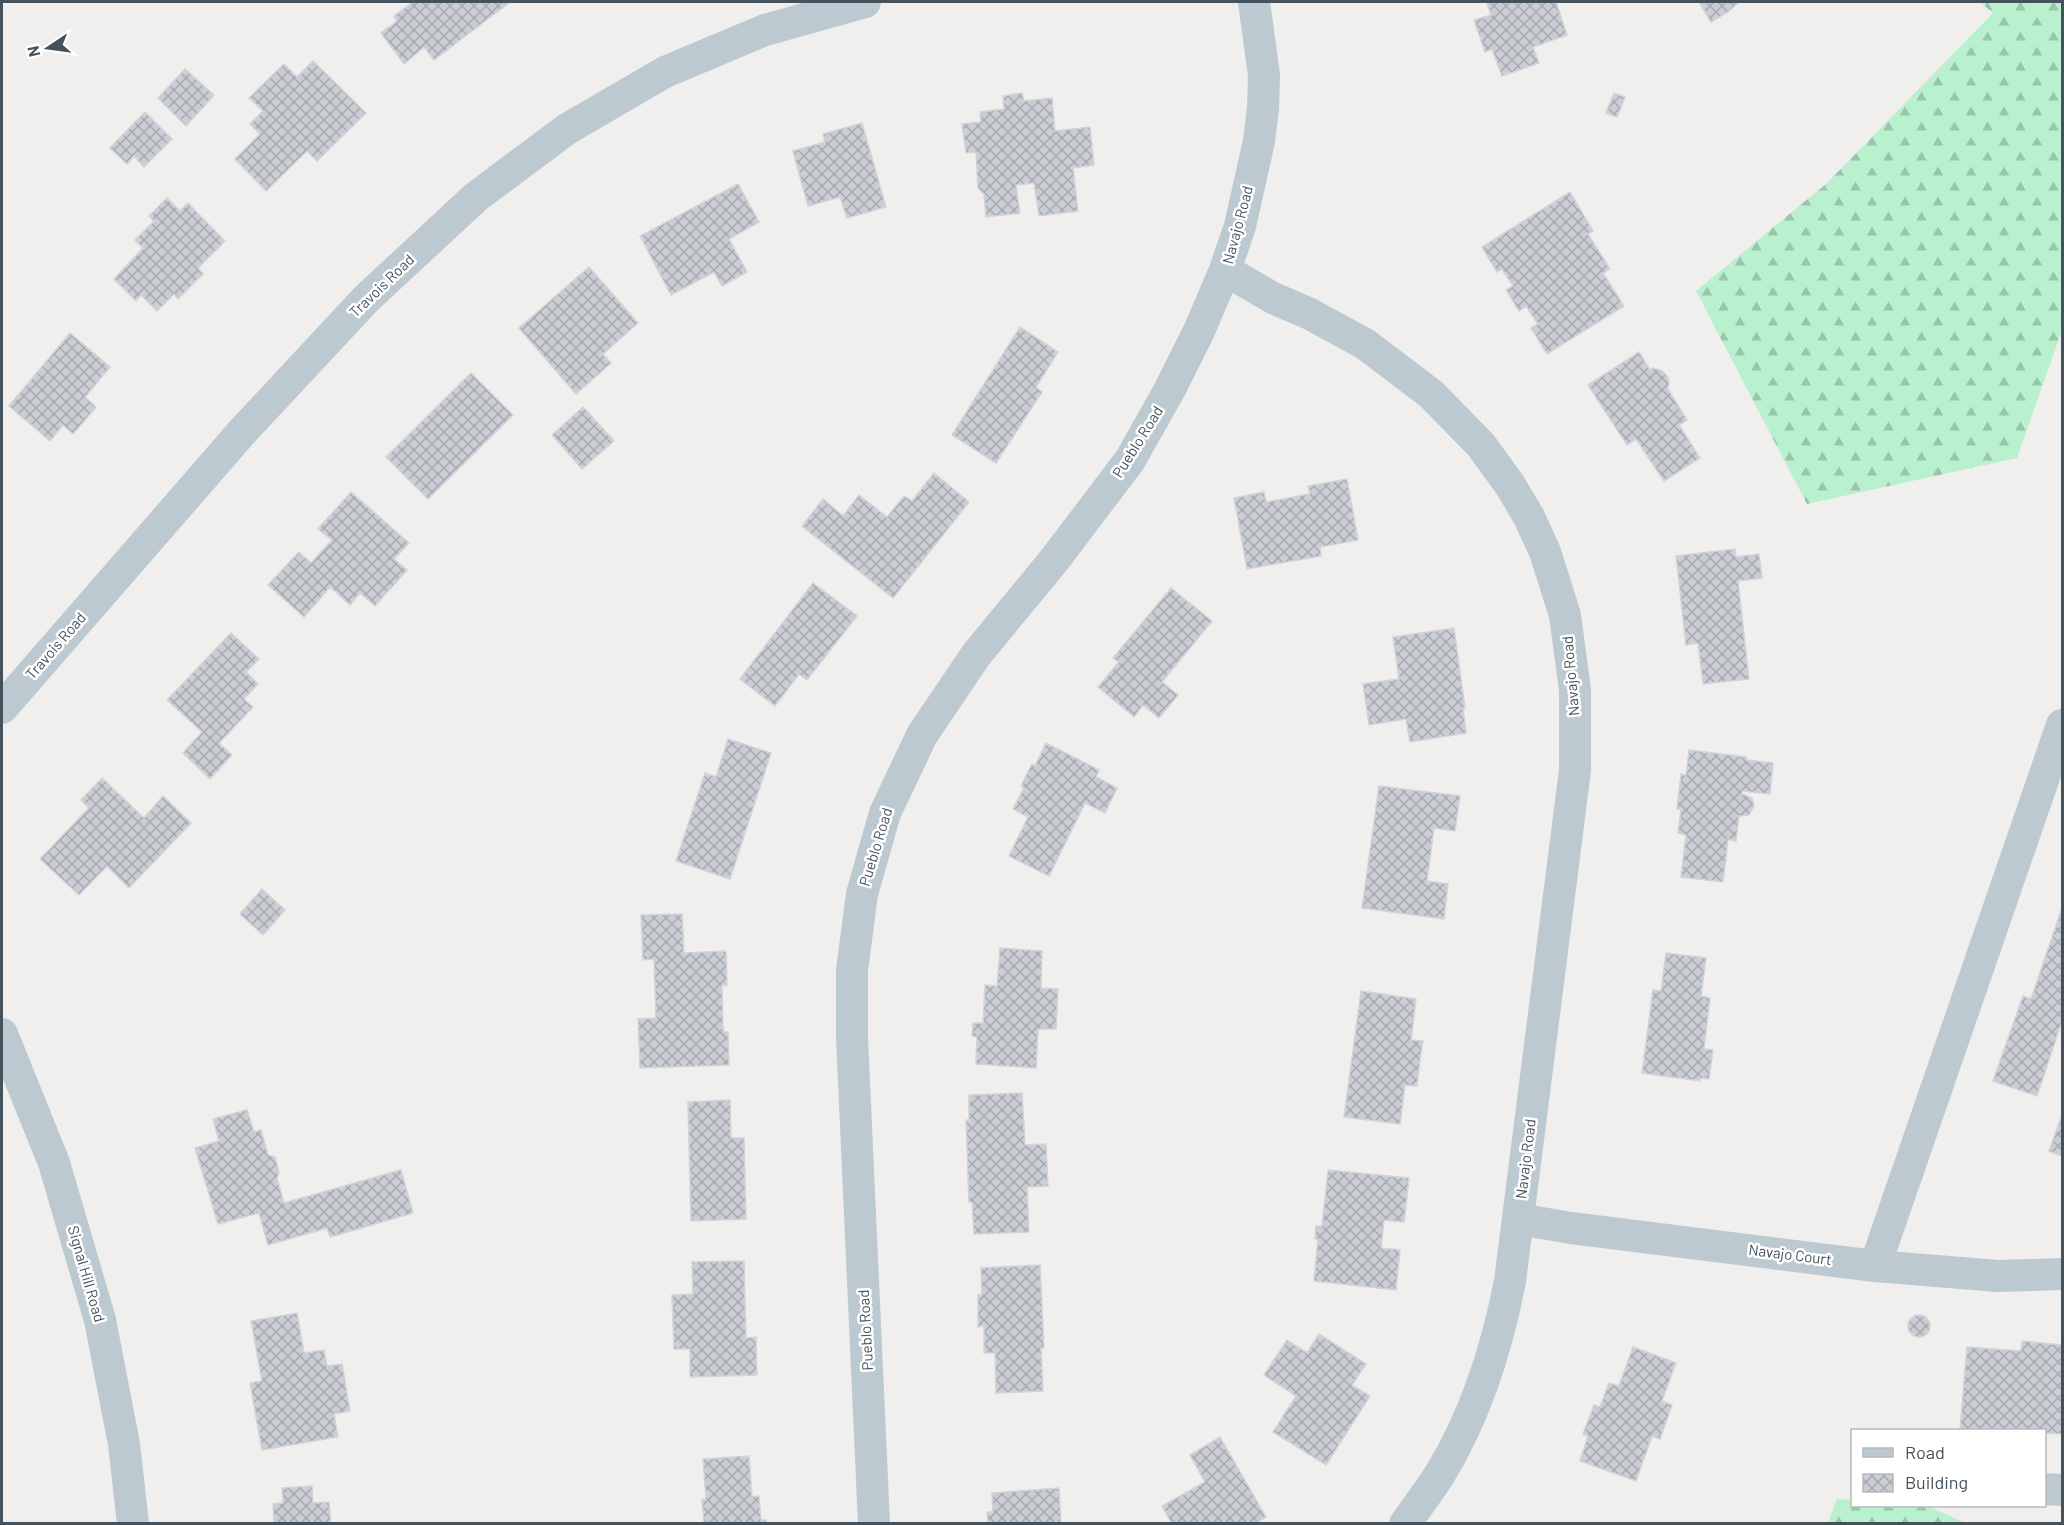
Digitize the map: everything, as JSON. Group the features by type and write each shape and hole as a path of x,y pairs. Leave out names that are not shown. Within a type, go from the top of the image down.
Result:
{"street":[{"name":"Travois Road","path":"2,708 242,432 368,298 476,197 567,129 665,72 765,30 865,2"},
{"name":"Navajo Road","path":"1254,2 1264,75 1263,108 1240,226 1225,270 1273,298 1310,314 1365,344 1431,394 1480,446 1515,493 1545,552 1565,615 1575,690 1575,770 1518,1219 1501,1326 1474,1408 1440,1474 1406,1524"},
{"name":"Pueblo Road","path":"874,1524 852,1037 852,970 865,884 885,813 922,735 976,655 1055,559 1130,460 1199,331 1225,270"},
{"path":"1875,1266 2062,725"},
{"name":"Signal Hill Road","path":"2,1034 54,1163 100,1320 124,1444 133,1524"},
{"name":"Navajo Court","path":"1518,1219 1571,1228 1875,1266 1998,1276 2062,1274"},
{"path":"2046,1489 2062,1490"}],"green space":[{"path":"1980,2 2062,2 2062,330 2017,458 1807,504 1696,291 1826,184 1993,13"},
{"path":"1837,1499 1851,1500 1851,1507 1930,1507 1966,1523 1828,1523"}],"building":[{"path":"413,2 510,2 434,60 424,47 404,64 381,33 397,21 394,16"},
{"path":"1556,2 1567,35 1533,47 1539,63 1502,76 1492,49 1485,52 1474,20 1491,15 1487,3"},
{"path":"1699,2 1739,2 1711,22"},
{"path":"313,61 366,113 317,161 307,151 266,191 235,159 260,134 250,124 263,111 249,98 284,64 297,77"},
{"path":"185,69 214,95 186,126 158,98"},
{"path":"1022,93 1024,101 1052,98 1055,131 1090,127 1094,165 1073,168 1078,211 1039,216 1034,183 1016,185 1020,213 986,217 984,194 978,188 976,152 966,153 962,124 981,122 980,112 1004,109 1003,96"},
{"path":"1614,93 1625,97 1617,117 1606,113"},
{"path":"145,112 172,139 144,167 134,156 127,164 110,148"},
{"path":"862,123 886,207 847,218 840,197 808,206 793,151 825,142 823,134"},
{"path":"738,184 759,222 729,239 747,272 722,286 714,272 671,295 640,236"},
{"path":"1570,192 1593,231 1588,234 1610,269 1603,273 1624,306 1547,354 1531,328 1538,324 1526,306 1519,311 1506,290 1513,286 1502,269 1497,272 1482,247"},
{"path":"167,198 180,211 188,203 225,241 198,268 203,274 178,299 174,294 157,311 141,295 136,301 114,279 143,248 135,240 154,221 149,216"},
{"path":"589,267 638,323 603,354 611,363 576,394 519,328"},
{"path":"1020,327 1058,352 1036,387 1042,392 996,463 952,435"},
{"path":"70,333 110,367 85,397 96,407 92,412 73,434 63,425 50,441 9,406"},
{"path":"1639,352 1650,370 1653,368 1662,371 1667,376 1668,389 1687,420 1679,425 1700,458 1664,481 1636,439 1627,445 1588,385"},
{"path":"471,373 513,415 428,499 386,457"},
{"path":"583,407 614,441 582,469 552,435"},
{"path":"934,473 969,502 893,598 802,526 823,499 843,516 859,495 887,517 904,496 912,501"},
{"path":"1347,479 1358,540 1320,547 1321,556 1247,569 1234,498 1264,492 1266,502 1310,494 1308,486"},
{"path":"351,492 409,543 394,559 407,570 375,606 360,593 350,605 330,587 304,617 268,585 299,552 311,563 332,540 318,529"},
{"path":"1735,549 1736,557 1759,554 1762,578 1738,581 1749,679 1703,684 1698,643 1686,645 1676,556"},
{"path":"813,583 857,616 807,680 799,674 775,706 740,679"},
{"path":"1171,588 1212,621 1162,682 1178,695 1159,718 1143,705 1134,717 1098,687 1119,662 1113,658"},
{"path":"1454,628 1465,708 1463,708 1466,733 1410,742 1406,719 1369,725 1363,684 1399,679 1393,637"},
{"path":"231,633 259,659 246,672 258,684 244,699 253,707 219,743 232,755 210,779 183,753 202,732 167,700"},
{"path":"728,739 771,753 730,879 676,861 705,773 716,777"},
{"path":"1046,743 1099,770 1096,777 1117,788 1105,813 1085,803 1049,876 1009,856 1028,817 1013,809 1024,788 1021,786 1032,764 1035,766"},
{"path":"1689,750 1773,763 1770,794 1742,791 1742,794 1752,798 1754,806 1749,815 1739,816 1736,841 1728,839 1723,882 1681,877 1686,835 1678,833 1681,809 1677,809 1681,774 1686,775"},
{"path":"102,778 144,818 163,796 191,823 129,888 107,866 79,895 40,859 89,808 81,800"},
{"path":"1379,786 1460,796 1455,831 1434,828 1427,881 1448,884 1444,919 1362,908"},
{"path":"262,889 285,910 263,935 240,914"},
{"path":"2062,908 2062,1021 2037,1096 1993,1081 2023,996 2031,999"},
{"path":"682,914 684,953 726,951 727,985 722,985 723,1028 724,1032 728,1032 729,1065 640,1068 638,1019 656,1018 654,959 643,960 641,915"},
{"path":"1000,948 1042,951 1041,988 1058,989 1056,1029 1038,1029 1036,1068 976,1064 977,1037 972,1036 973,1023 983,1023 985,985 997,986"},
{"path":"1666,953 1706,958 1701,996 1710,998 1704,1049 1713,1050 1709,1079 1700,1078 1700,1081 1642,1073 1653,990 1661,991"},
{"path":"1361,991 1416,999 1411,1040 1423,1041 1417,1086 1405,1085 1400,1124 1344,1117"},
{"path":"1022,1093 1025,1145 1046,1144 1048,1186 1027,1187 1029,1232 974,1234 972,1202 969,1202 966,1120 969,1121 969,1095"},
{"path":"730,1100 731,1138 744,1138 746,1219 691,1221 688,1102"},
{"path":"247,1110 254,1132 261,1130 268,1155 275,1157 279,1172 277,1178 284,1203 401,1170 413,1213 330,1237 327,1228 268,1245 259,1213 218,1224 195,1148 219,1141 213,1119"},
{"path":"2062,1115 2062,1156 2049,1151"},
{"path":"1328,1170 1409,1178 1404,1222 1384,1220 1381,1248 1400,1250 1396,1290 1314,1281 1318,1239 1315,1239 1316,1226 1322,1226"},
{"path":"744,1261 746,1338 756,1337 757,1375 690,1377 690,1349 674,1349 672,1295 693,1294 692,1262"},
{"path":"1040,1265 1044,1348 1041,1348 1043,1391 996,1393 995,1353 984,1353 984,1326 978,1327 978,1295 982,1295 981,1268"},
{"path":"297,1313 304,1353 324,1350 327,1366 342,1364 350,1411 334,1414 338,1437 262,1450 250,1383 262,1381 251,1321"},
{"path":"1915,1315 1923,1315 1930,1322 1930,1330 1923,1337 1915,1337 1908,1330 1908,1322"},
{"path":"1319,1334 1366,1364 1352,1385 1370,1396 1326,1465 1273,1432 1296,1396 1264,1375 1287,1340 1307,1353"},
{"path":"2022,1341 2062,1345 2062,1434 2046,1433 2046,1429 1960,1429 1967,1347 2021,1351"},
{"path":"1633,1347 1676,1363 1662,1401 1672,1405 1660,1439 1652,1436 1636,1481 1580,1461 1588,1436 1583,1434 1594,1405 1600,1407 1609,1383 1619,1386"},
{"path":"1220,1437 1266,1517 1255,1524 1172,1524 1162,1506 1205,1482 1190,1455"},
{"path":"749,1456 752,1497 759,1496 761,1520 766,1520 767,1524 704,1524 702,1499 706,1499 703,1459"},
{"path":"312,1486 313,1503 329,1502 331,1524 274,1524 273,1504 283,1503 282,1488"},
{"path":"1059,1488 1061,1524 988,1524 987,1512 993,1512 992,1493"}]}
